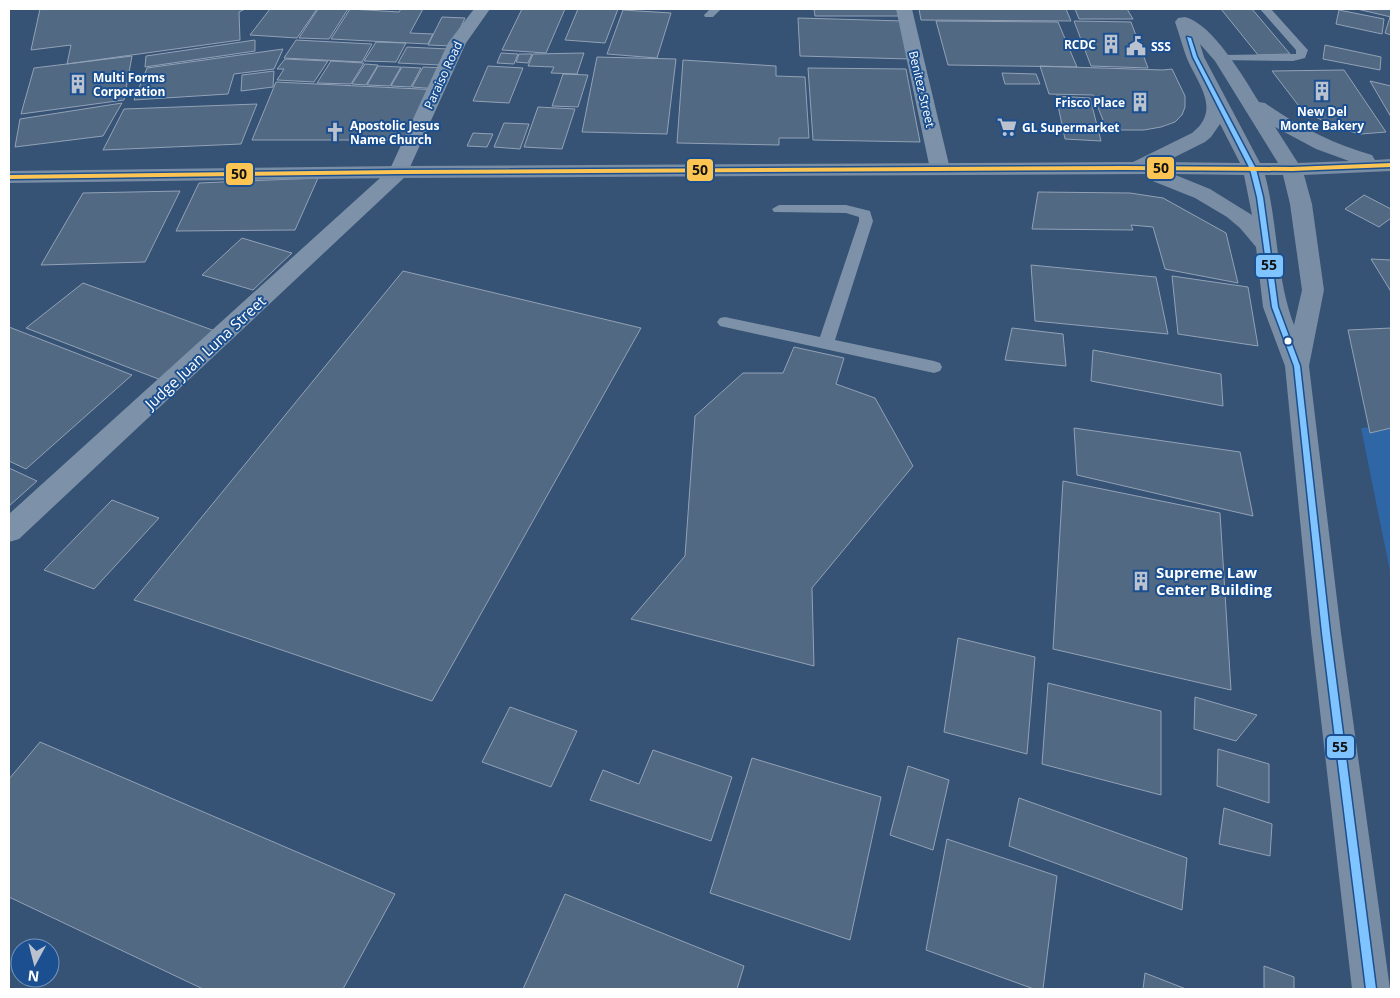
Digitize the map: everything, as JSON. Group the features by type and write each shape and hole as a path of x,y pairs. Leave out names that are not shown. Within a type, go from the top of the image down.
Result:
{"main road":[{"path":"1179,15 1222,58 1292,169 1301,204 1313,290 1297,366"},
{"path":"1179,15 1195,57 1253,169 1260,197 1275,307 1297,366 1326,633 1371,989"},
{"path":"1124,168 1154,161 1199,138 1213,121 1216,98"},
{"path":"1249,101 1275,119 1322,145 1348,154 1391,164"},
{"path":"9,177 399,172 1124,168 1292,169 1391,164"},
{"path":"1124,168 1172,180 1205,195 1261,234 1266,246"}],"street":[{"name":"Paraiso Road","path":"399,172 456,43 482,9"},
{"name":"Benitez Street","path":"904,9 940,169"},
{"name":"Judge Juan Luna Street","path":"9,531 399,172"}],"lane":[{"path":"1222,58 1293,58 1301,56 1302,50 1265,9"},
{"path":"779,209 846,209 865,214 866,221 826,343"},
{"path":"725,322 934,367"}],"shaded area":[{"path":"1391,425 1391,576 1361,428"}],"building":[{"path":"40,9 245,9 239,12 240,40 67,64 71,45 31,50"},
{"path":"270,9 317,9 297,38 250,35"},
{"path":"318,9 348,9 329,39 299,38"},
{"path":"350,9 399,12 401,9 423,9 410,33 433,34 428,44 331,39"},
{"path":"522,9 565,9 546,53 502,50"},
{"path":"578,9 618,9 605,43 565,40"},
{"path":"814,9 905,9 907,16 815,16"},
{"path":"919,9 1066,9 1071,21 921,20"},
{"path":"1075,9 1127,9 1133,19 1079,19"},
{"path":"1221,9 1252,9 1290,54 1258,55"},
{"path":"1357,9 1391,9 1391,17"},
{"path":"623,10 671,13 657,58 607,54"},
{"path":"1339,10 1384,19 1382,34 1336,24"},
{"path":"442,17 465,18 452,46 428,45"},
{"path":"1391,17 1391,35 1385,33"},
{"path":"798,18 904,21 910,59 800,56"},
{"path":"936,21 1058,22 1077,67 948,65"},
{"name":"RCDC","path":"1074,21 1131,22 1148,68 1091,66"},
{"path":"255,40 255,51 145,67 146,56"},
{"path":"296,40 372,44 362,62 284,58"},
{"path":"376,42 406,43 396,62 364,61"},
{"path":"1325,45 1381,57 1380,70 1323,59"},
{"path":"407,47 448,49 440,65 398,63"},
{"path":"283,49 274,69 234,74 228,94 134,100 147,68"},
{"path":"501,53 518,54 514,64 497,63"},
{"path":"584,53 577,74 551,73 554,67 528,66 533,54"},
{"path":"519,54 532,54 528,63 516,62"},
{"name":"Multi Forms Corporation","path":"132,56 124,100 21,114 34,68"},
{"path":"597,57 676,59 667,134 582,132"},
{"path":"285,59 328,61 314,82 277,80 284,69 277,69"},
{"path":"683,60 776,66 776,76 805,77 809,138 779,138 779,145 677,143"},
{"path":"331,61 364,63 351,84 317,83"},
{"path":"365,64 378,65 366,85 352,84"},
{"path":"378,66 401,67 390,86 367,85"},
{"path":"488,66 523,68 509,103 473,101"},
{"name":"Frisco Place","path":"1040,66 1172,69 1185,96 1185,107 1182,115 1175,122 1161,127 1144,130 1107,130 1093,95 1049,94"},
{"path":"402,67 421,68 411,87 391,86"},
{"path":"423,67 448,68 438,89 412,87"},
{"path":"808,68 906,69 920,142 813,140"},
{"name":"New Del Monte Bakery","path":"1344,70 1386,132 1361,134 1337,128 1302,110 1272,71"},
{"path":"274,71 273,87 241,91 242,75"},
{"path":"1002,73 1036,74 1040,84 1005,84"},
{"path":"563,74 588,75 578,107 552,106"},
{"path":"1370,81 1391,86 1391,117"},
{"path":"276,82 440,90 416,140 252,140"},
{"path":"1056,96 1090,98 1101,141 1065,139"},
{"path":"122,103 103,136 15,147 20,119"},
{"path":"257,104 241,144 103,150 124,109"},
{"path":"538,107 575,109 562,149 524,147"},
{"path":"504,123 529,124 520,149 494,147"},
{"path":"473,133 493,134 487,147 467,146"},
{"path":"318,178 295,230 176,231 199,183"},
{"path":"180,191 145,262 41,265 83,193"},
{"path":"1038,192 1130,193 1163,198 1226,233 1238,283 1165,269 1153,227 1131,225 1133,230 1032,229"},
{"path":"1364,195 1391,209 1391,218 1379,227 1345,209"},
{"path":"242,238 292,253 253,290 202,275"},
{"path":"1371,259 1391,260 1391,292 1390,290"},
{"path":"1031,265 1156,277 1168,334 1035,321"},
{"path":"403,271 641,328 432,701 134,600"},
{"path":"1172,276 1248,287 1258,346 1178,334"},
{"path":"83,283 215,331 161,380 26,328"},
{"path":"9,327 132,375 26,469 9,461"},
{"path":"1012,328 1063,334 1066,366 1005,360"},
{"path":"1391,328 1391,428 1370,433 1348,330"},
{"path":"794,347 844,358 836,384 875,398 913,466 812,588 814,666 631,619 685,556 695,416 743,373 783,373"},
{"path":"1093,350 1221,374 1223,406 1091,381"},
{"path":"1074,428 1240,452 1253,516 1077,475"},
{"path":"9,468 37,481 9,506"},
{"name":"Supreme Law Center Building","path":"1063,481 1220,513 1231,690 1053,649"},
{"path":"112,500 159,518 94,589 44,570"},
{"path":"958,638 1035,657 1027,754 944,732"},
{"path":"1048,683 1161,711 1161,795 1042,764"},
{"path":"1195,697 1257,715 1236,741 1194,729"},
{"path":"510,707 577,731 551,787 482,762"},
{"path":"40,742 395,894 343,989 203,989 9,897 9,779"},
{"path":"1218,749 1269,764 1269,803 1217,786"},
{"path":"653,750 732,777 711,841 590,800 603,770 639,784"},
{"path":"752,758 881,797 850,940 710,893"},
{"path":"908,766 949,780 933,850 890,835"},
{"path":"1019,798 1187,858 1182,910 1009,846"},
{"path":"1224,808 1272,824 1270,856 1219,844"},
{"path":"947,839 1057,876 1043,989 1034,989 926,950"},
{"path":"565,894 744,966 737,989 523,989"},
{"path":"1264,966 1294,977 1294,989 1264,989"},
{"path":"1145,973 1186,989 1143,989"}],"transit line":[{"name":"55","path":"1189,38 1195,57 1253,169 1260,197 1275,307 1297,366 1326,633 1371,989"},
{"name":"50","path":"9,177 399,172 1124,168 1292,169 1391,165"}],"place":[{"name":"RCDC","path":"1111,44"},
{"name":"SSS","path":"1136,46"},
{"name":"Multi Forms Corporation","path":"78,84"},
{"name":"New Del Monte Bakery","path":"1322,91"},
{"name":"Frisco Place","path":"1140,102"},
{"name":"GL Supermarket","path":"1007,127"},
{"name":"Apostolic Jesus Name Church","path":"335,132"},
{"name":"Supreme Law Center Building","path":"1141,581"}]}
